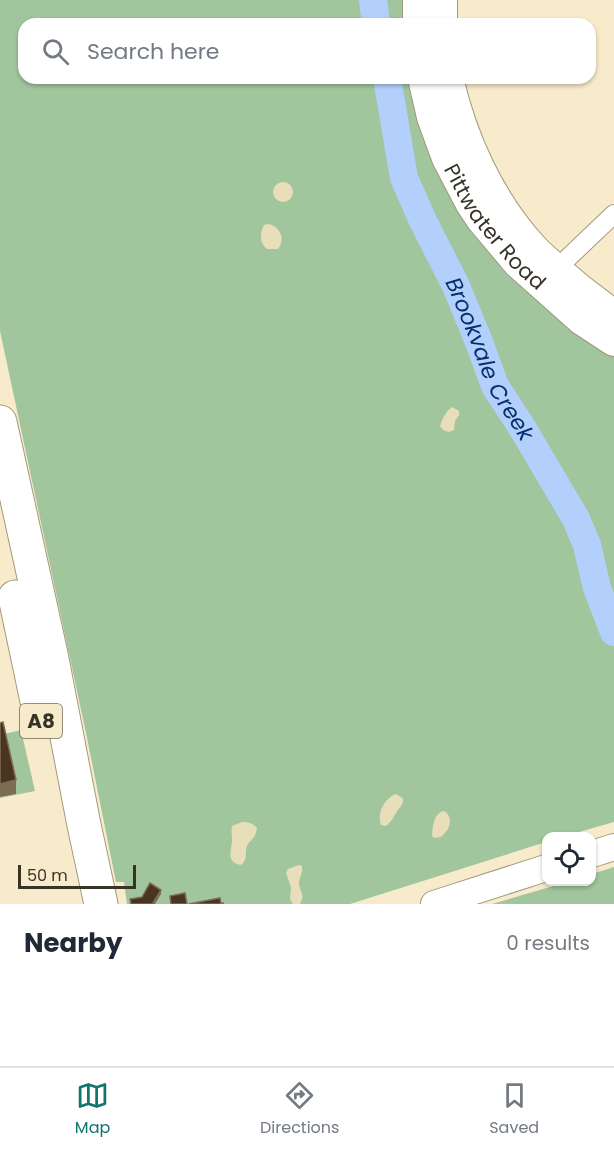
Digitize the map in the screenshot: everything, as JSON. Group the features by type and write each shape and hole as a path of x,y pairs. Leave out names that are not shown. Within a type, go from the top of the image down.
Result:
{"highway":[{"name":"A8","path":"0,422 20,613 51,654 101,904"},
{"name":"A8","path":"0,527 20,613 79,904"}],"main road":[{"path":"418,0 418,18"},
{"path":"442,0 442,18"},
{"name":"Pittwater Road","path":"424,84 432,117 447,158 471,204 511,256 588,297 614,315"},
{"name":"Pittwater Road","path":"450,84 460,122 475,159 495,195 534,250 548,276 582,320 614,341"},
{"path":"596,852 614,847"},
{"path":"434,904 542,869"}],"street":[{"path":"548,276 614,214"}],"green space":[{"path":"0,0 406,0 407,18 18,18 18,84 418,84 614,348 614,822 579,832 542,832 542,843 350,904 127,904 124,882 116,882 0,331"},
{"path":"21,730 35,791 0,798 0,735"},
{"path":"614,867 614,904 492,904 553,886 596,886 596,873"}],"sand":[{"path":"283,182 290,185 293,192 290,199 283,202 276,199 273,192 276,185"},
{"path":"264,225 276,227 282,237 278,249 267,249 263,244 262,231"},
{"path":"452,407 459,411 459,415 455,421 454,430 446,431 440,426 444,415"},
{"path":"395,794 402,798 403,802 389,823 386,826 381,825 382,807"},
{"path":"443,811 450,819 449,825 441,837 434,838 432,836 434,821"},
{"path":"242,822 250,823 257,828 247,846 246,858 241,865 233,862 230,853 232,826"},
{"path":"302,866 299,885 302,897 300,904 293,904 290,899 291,887 286,873 288,869"}],"building":[{"path":"3,722 16,780 0,784 0,723"},
{"path":"150,883 161,890 154,904 131,904 130,899 142,897"},
{"path":"185,893 187,904 171,904 170,896"},
{"path":"220,898 221,904 189,904"}],"waterway":[{"name":"Brookvale Creek","path":"373,0 375,18"},
{"name":"Brookvale Creek","path":"388,84 404,178 456,286 495,386 576,519 587,545 597,588 614,632"}]}
